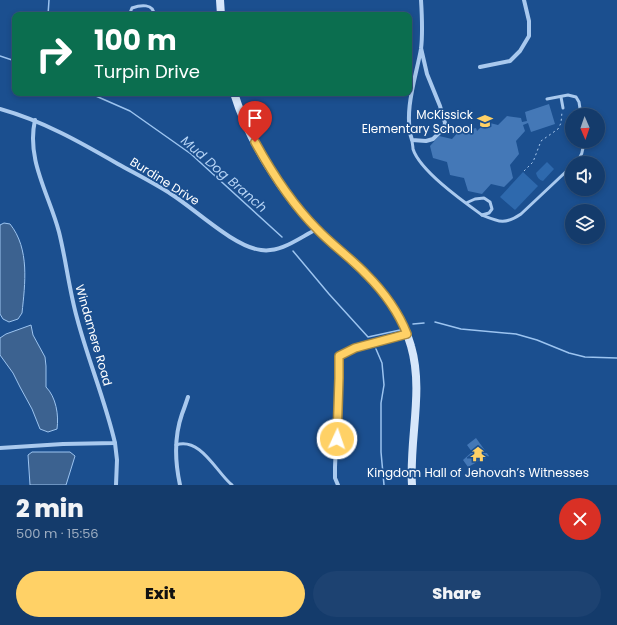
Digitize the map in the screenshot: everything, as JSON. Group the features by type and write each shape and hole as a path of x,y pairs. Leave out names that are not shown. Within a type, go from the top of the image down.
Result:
{"street":[{"path":"220,0 221,12"},
{"path":"412,89 421,48 421,0"},
{"path":"480,67 510,61 520,51 529,36 529,21 524,0"},
{"path":"411,96 409,126 412,140 426,141 433,139 444,128 445,123 427,74 421,48"},
{"path":"235,96 239,110 248,127 269,165 289,196 317,229 366,274 387,297 407,334 412,347 417,390 411,456 412,485"},
{"name":"Burdine Drive","path":"0,108 35,120 75,139 171,194 237,242 250,248 274,251 317,229"},
{"name":"Windamere Road","path":"35,120 33,147 36,166 59,232 71,296 89,358 108,415 118,460 116,485"},
{"path":"338,485 335,467 339,356 355,348 407,334"},
{"path":"180,485 176,461 176,445 180,422 188,397"},
{"path":"0,448 63,444 115,443"}],"lane":[{"path":"130,12 132,8 137,6 148,6 154,12"},
{"path":"547,99 568,95 576,97 580,108"},
{"path":"561,96 563,108"},
{"path":"412,140 413,149 418,159 425,167 466,203 482,215 497,221 506,222 513,220 565,173"},
{"path":"466,203 475,199 484,198 490,202 492,209 489,213 482,215"},
{"path":"176,445 188,444 204,454 232,485"}],"path":[{"path":"524,171 533,162 542,141 555,132 559,126 562,120 563,108"}],"shaded area":[{"path":"547,162 554,169 543,181 538,178 536,173"},
{"path":"523,172 538,186 515,210 500,197"},
{"path":"4,223 10,224 21,244 25,267 22,313 18,319 9,322 3,319 0,314 0,225"},
{"path":"31,325 33,335 45,357 46,387 54,401 58,418 57,429 48,432 40,429 32,409 13,373 0,355 0,338 6,334"},
{"path":"32,452 70,452 75,456 66,485 30,485 28,455"}],"building":[{"path":"549,104 555,124 531,132 528,123 523,125 525,131 516,141 519,154 510,165 513,178 504,187 491,184 482,194 468,191 464,178 450,175 447,162 433,158 430,146 439,136 452,139 461,129 472,132 472,129 476,128 477,131 486,122 498,125 507,116 521,118 522,122 527,121 525,112"},
{"name":"Kingdom Hall of Jehovah’s Witnesses","path":"476,438 489,456 468,467 463,460 472,452 467,445"}],"waterway":[{"path":"48,12 49,0"},
{"name":"Mud Dog Branch","path":"0,56 12,60"},
{"name":"Mud Dog Branch","path":"96,96 130,111 191,154 282,237"},
{"name":"Mud Dog Branch","path":"293,251 368,337 400,330"},
{"path":"435,322 461,329 516,334 537,340 569,353 585,357 617,358"},
{"path":"413,324 424,323"},
{"name":"Mud Dog Branch","path":"376,349 382,363 384,385 381,403 381,452 384,485"}],"place":[{"name":"McKissick Elementary School","path":"485,121"},
{"name":"Kingdom Hall of Jehovah’s Witnesses","path":"478,454"}],"route":[{"path":"255,142 277,179 309,220 356,264 387,297 404,325 407,334 367,344 339,356 337,439"}]}
